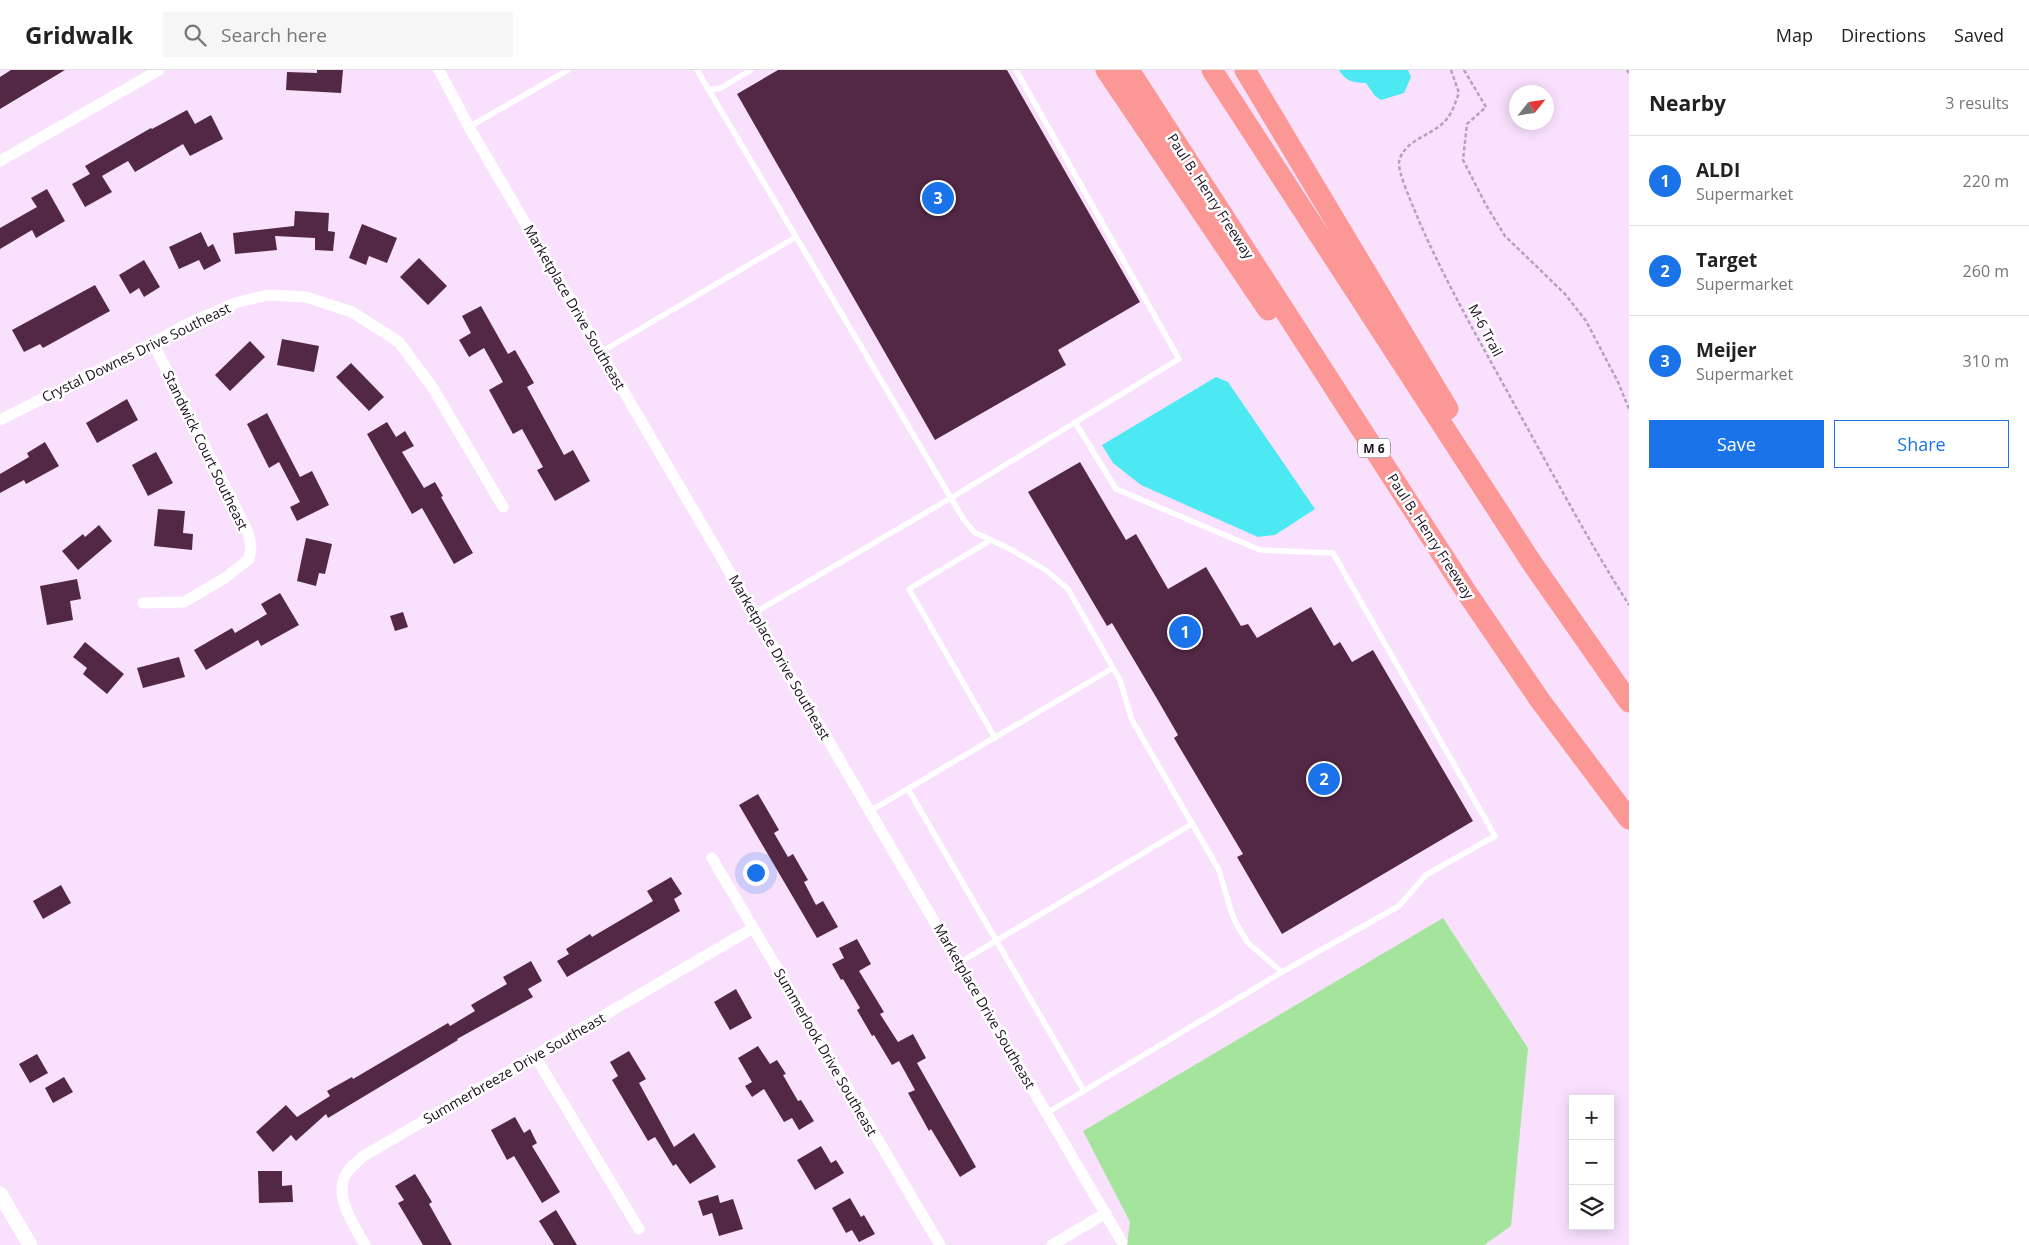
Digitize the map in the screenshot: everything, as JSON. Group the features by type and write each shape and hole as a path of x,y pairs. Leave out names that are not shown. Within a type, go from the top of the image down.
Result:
{"highway":[{"path":"1106,70 1388,487 1467,593"},
{"name":"Paul B. Henry Freeway","path":"1129,70 1467,593 1539,699 1629,819"},
{"path":"1212,70 1532,563 1629,702"},
{"path":"1246,70 1445,404 1532,563"}],"street":[{"path":"0,161 159,70"},
{"name":"Marketplace Drive Southeast","path":"439,70 468,126 1122,1242"},
{"name":"Crystal Downes Drive Southeast","path":"0,420 185,325 235,303 268,295 306,297 352,312 399,342 432,388 503,507"},
{"name":"Standwick Court Southeast","path":"142,603 184,602 225,578 249,559 251,547 248,532 153,343"},
{"name":"Summerlook Drive Southeast","path":"712,858 940,1245"},
{"name":"Summerbreeze Drive Southeast","path":"365,1245 351,1220 341,1191 347,1172 362,1157 753,928"},
{"path":"535,1056 639,1229"},
{"path":"0,1194 30,1245"},
{"path":"1052,1245 1106,1214"}],"lane":[{"path":"468,126 568,70"},
{"path":"697,70 951,498 974,532 1047,571 1068,590 1120,680 1132,720 1219,870 1231,911 1241,931 1248,943 1282,972"},
{"path":"709,90 721,88 751,70"},
{"path":"754,613 951,498 1179,360 1016,70"},
{"path":"601,352 796,237"},
{"path":"1047,1113 1282,972 1399,906 1426,875 1494,836 1333,553 1260,550 1116,488 1076,422"},
{"path":"991,540 909,589 995,738"},
{"path":"870,811 1113,668"},
{"path":"908,789 1084,1090"},
{"path":"959,962 1192,824"}],"path":[{"name":"M-6 Trail","path":"1451,70 1459,93 1452,111 1443,123 1408,147 1402,154 1399,164 1409,197 1431,248 1493,366 1603,565 1629,605"},
{"path":"1464,70 1486,108 1467,124 1463,160 1505,236 1564,294 1586,321 1618,382 1629,409"}],"green space":[{"path":"1443,918 1528,1048 1511,1226 1484,1245 1127,1245 1130,1222 1083,1131"}],"water":[{"path":"1339,70 1408,70 1411,77 1404,93 1381,100 1375,96 1366,83 1350,81"},
{"path":"1216,377 1228,382 1315,509 1275,535 1258,537 1141,485 1113,463 1102,445"}],"building":[{"path":"11,70 65,70 0,109 0,77"},
{"path":"317,70 343,70 341,93 286,90 287,72 317,73"},
{"path":"778,70 1007,70 1140,302 1058,350 1066,365 935,440 737,94"},
{"path":"187,110 195,124 211,115 223,139 190,156 183,144 135,172 128,161 102,176 112,192 85,207 72,184 90,174 85,166 151,128"},
{"path":"47,189 65,221 36,238 32,230 0,249 0,228 37,207 31,198"},
{"path":"295,211 329,213 328,231 335,232 333,251 315,250 315,238 275,236 277,250 235,254 233,233 294,226"},
{"path":"362,224 397,238 387,263 369,256 366,265 349,258"},
{"path":"201,232 208,247 213,244 221,261 204,270 199,260 179,269 169,247"},
{"path":"419,258 447,286 428,305 400,277"},
{"path":"144,260 160,287 144,297 139,288 130,294 119,275"},
{"path":"95,285 110,311 43,348 40,344 24,352 12,330"},
{"path":"481,306 508,354 515,350 534,383 527,387 564,455 573,450 590,481 555,501 537,470 543,467 522,429 513,434 489,390 503,382 484,348 469,357 459,340 471,333 462,316"},
{"path":"282,339 319,346 314,372 277,365"},
{"path":"250,341 265,357 230,391 215,375"},
{"path":"351,363 384,397 369,411 336,377"},
{"path":"127,399 138,420 97,443 86,423"},
{"path":"267,413 300,477 312,471 329,505 297,521 290,507 300,502 279,462 269,468 247,424"},
{"path":"387,422 396,437 405,431 414,446 402,452 424,488 435,482 443,496 441,497 473,553 454,564 422,508 412,514 367,434"},
{"path":"45,442 59,466 26,484 24,480 0,493 0,474 29,457 27,453"},
{"path":"156,452 173,483 148,496 132,465"},
{"path":"1080,462 1126,540 1136,534 1168,589 1206,567 1241,626 1248,624 1257,638 1311,607 1334,646 1340,642 1352,662 1373,650 1473,821 1282,934 1237,857 1243,854 1174,738 1178,735 1112,623 1107,626 1028,492"},
{"path":"158,509 185,511 183,533 193,534 192,550 154,546"},
{"path":"99,525 112,541 78,570 62,551 83,534 85,537"},
{"path":"306,538 332,544 325,574 319,573 316,586 297,581"},
{"path":"77,579 81,599 70,601 73,620 47,625 40,586"},
{"path":"280,593 299,625 261,646 258,640 206,670 194,650 232,628 235,633 267,614 261,604"},
{"path":"403,612 408,627 395,631 390,616"},
{"path":"85,642 124,674 107,694 83,674 87,668 73,657"},
{"path":"179,657 185,677 143,688 137,668"},
{"path":"758,794 779,830 774,833 788,857 793,854 808,880 804,882 816,905 823,901 838,927 817,938 739,805"},
{"path":"671,877 682,894 674,899 680,911 567,977 557,961 569,954 566,949 590,934 592,937 653,901 647,891"},
{"path":"61,885 71,903 43,919 33,901"},
{"path":"857,939 871,964 859,971 884,1012 880,1014 898,1042 913,1034 926,1058 917,1063 976,1167 960,1177 931,1129 929,1131 908,1093 915,1090 899,1061 892,1065 874,1035 872,1036 857,1010 860,1008 832,964 844,958 839,948"},
{"path":"531,961 542,981 528,989 533,997 457,1039 328,1118 326,1114 296,1141 291,1135 273,1152 256,1132 286,1105 297,1117 330,1096 327,1091 352,1077 353,1079 448,1023 450,1026 475,1011 471,1005 507,984 503,977"},
{"path":"736,989 752,1018 730,1030 714,1002"},
{"path":"758,1046 770,1064 777,1060 786,1074 783,1075 798,1101 801,1100 814,1121 799,1130 792,1118 784,1122 764,1089 752,1097 745,1086 752,1082 738,1058"},
{"path":"629,1051 646,1079 639,1083 674,1147 694,1133 716,1167 690,1184 676,1164 673,1166 655,1137 648,1141 612,1080 618,1076 610,1062"},
{"path":"37,1054 48,1073 30,1083 19,1064"},
{"path":"64,1077 73,1092 53,1103 45,1088"},
{"path":"515,1117 524,1133 530,1129 537,1143 532,1146 560,1192 542,1203 514,1156 507,1160 491,1130"},
{"path":"821,1146 831,1163 836,1160 844,1173 815,1190 797,1160"},
{"path":"258,1171 282,1171 282,1186 292,1185 293,1202 259,1203"},
{"path":"415,1174 432,1202 429,1204 452,1245 423,1245 398,1203 404,1200 395,1186"},
{"path":"718,1195 720,1203 733,1199 743,1229 719,1236 712,1213 703,1216 698,1201"},
{"path":"850,1198 861,1217 864,1215 875,1234 859,1242 852,1230 846,1233 832,1208"},
{"path":"556,1210 577,1245 554,1245 539,1221"}],"place":[{"name":"Meijer","path":"938,198"},
{"name":"ALDI","path":"1185,632"},
{"name":"Target","path":"1324,779"}]}
